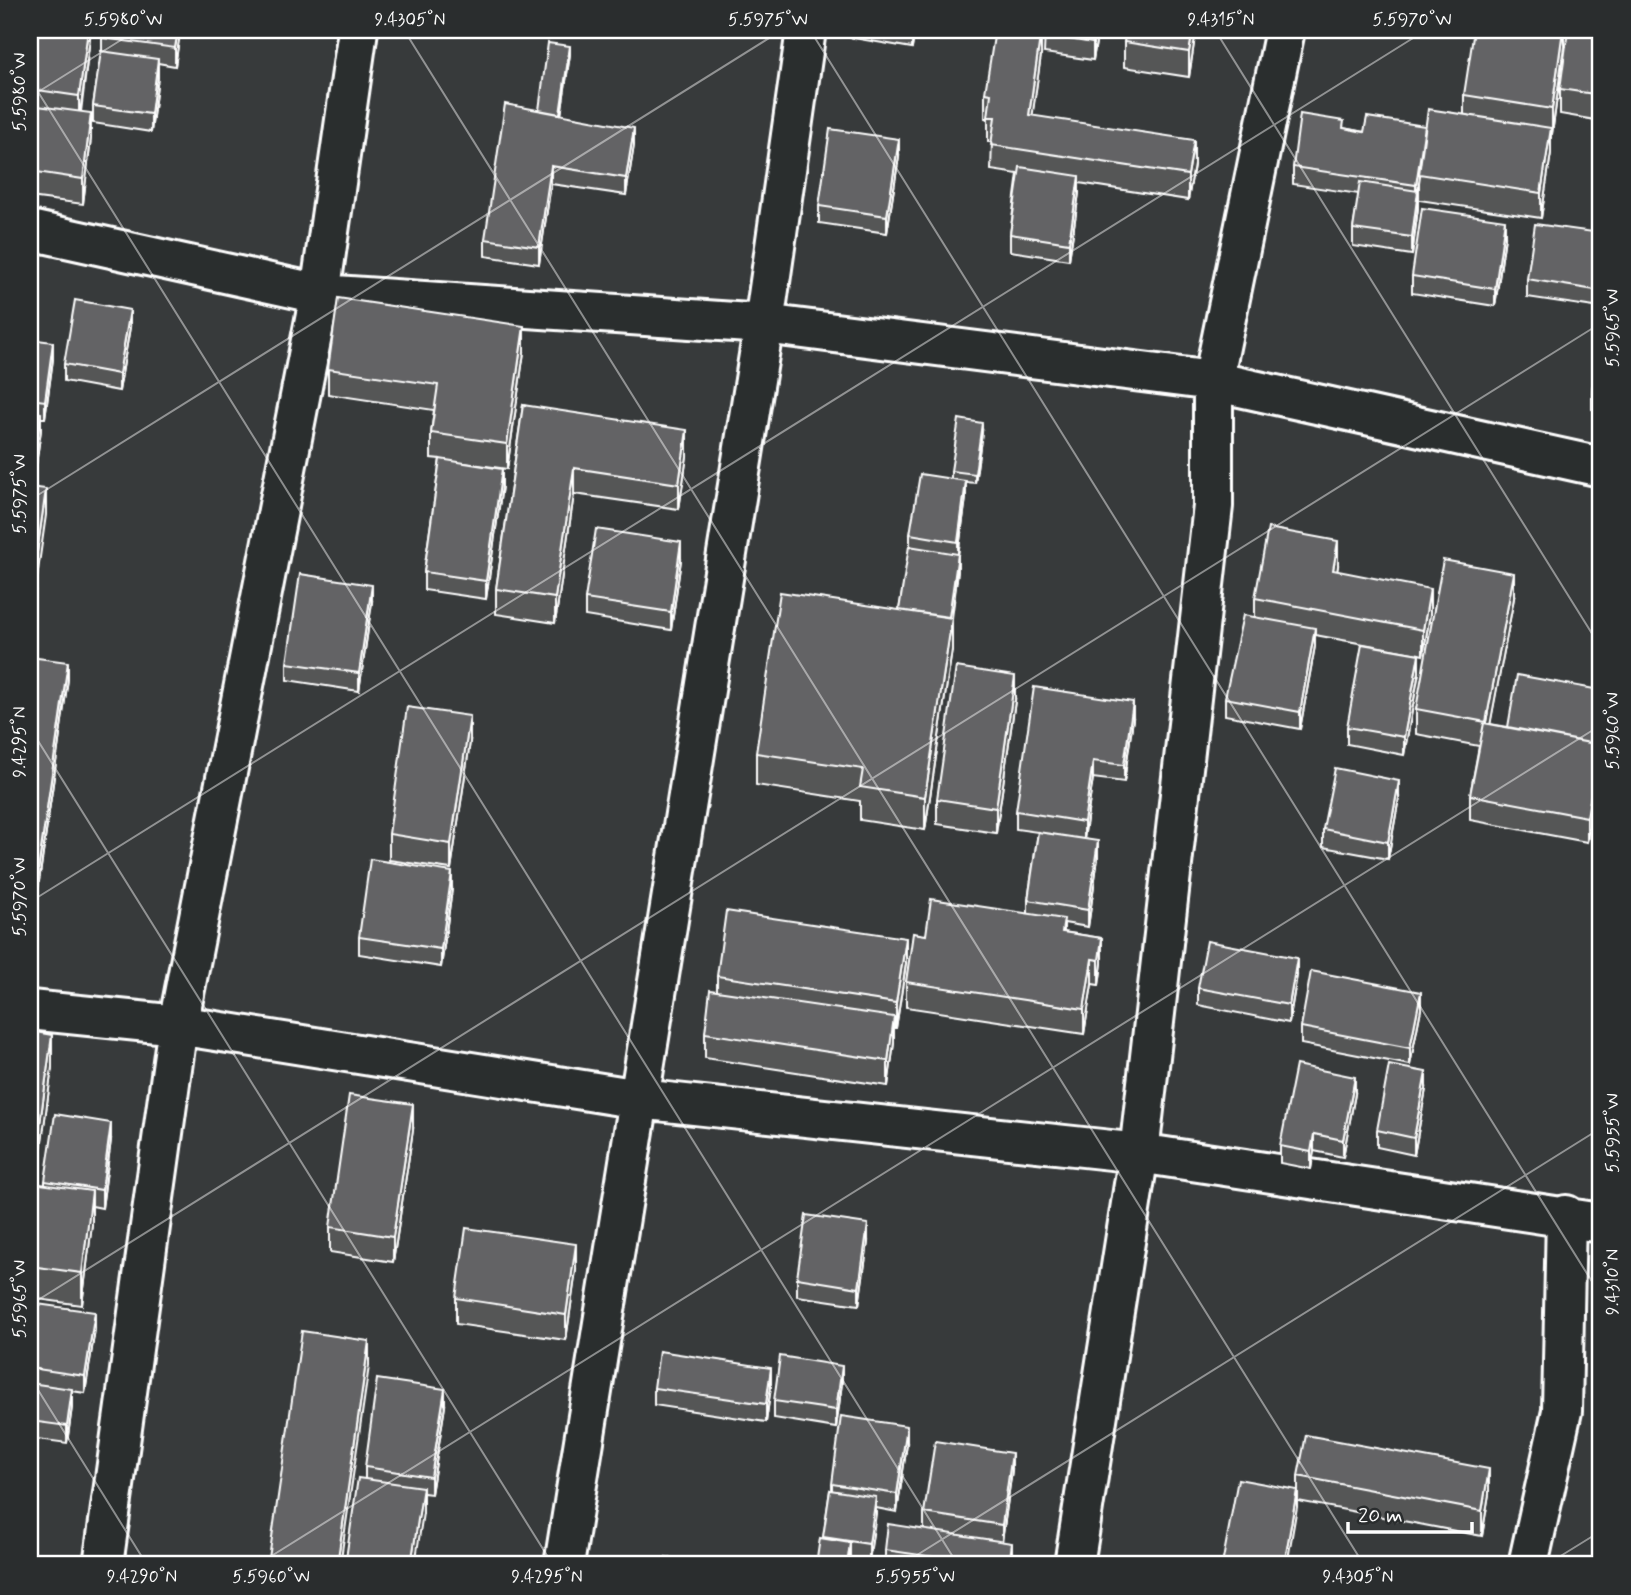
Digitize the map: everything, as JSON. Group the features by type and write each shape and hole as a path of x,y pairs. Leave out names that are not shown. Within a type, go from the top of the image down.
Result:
{"street":[{"path":"103,1565 178,1025 320,294 358,30"},
{"path":"564,1565 764,324 806,30"},
{"path":"1074,1565 1139,1153 1213,506 1213,381 1285,30"},
{"path":"30,230 320,294 764,324 1213,381 1601,467"},
{"path":"30,1010 178,1025 639,1099 1139,1153 1584,1219 1562,1411 1528,1565"}],"building":[{"path":"30,30 88,30 79,96 30,89"},
{"path":"103,30 178,30 175,48 102,38"},
{"path":"995,30 1041,30 1029,115 1194,140 1188,175 991,145 995,117 988,117 991,94 985,93"},
{"path":"1045,30 1095,30 1093,43 1044,35"},
{"path":"1126,30 1193,30 1189,52 1124,42"},
{"path":"1474,30 1563,30 1552,109 1464,95"},
{"path":"1568,30 1601,30 1601,95 1560,89"},
{"path":"548,43 570,46 560,114 539,110"},
{"path":"101,51 158,59 151,114 93,106"},
{"path":"505,104 634,128 626,178 551,166 539,247 485,239"},
{"path":"30,105 91,113 83,179 30,171"},
{"path":"1428,109 1551,128 1541,193 1419,174"},
{"path":"1300,114 1344,121 1343,128 1364,132 1367,117 1425,126 1416,185 1293,167"},
{"path":"830,129 899,139 887,216 819,206"},
{"path":"1020,167 1079,176 1069,243 1010,234"},
{"path":"1360,182 1418,191 1412,237 1353,229"},
{"path":"1422,208 1505,220 1495,289 1412,276"},
{"path":"1535,224 1601,233 1601,291 1527,279"},
{"path":"338,298 524,326 507,444 431,433 438,385 328,369"},
{"path":"75,300 130,310 119,374 64,364"},
{"path":"1601,323 1601,393 1592,392"},
{"path":"30,339 53,342 45,401 30,399"},
{"path":"523,405 687,430 679,484 574,468 555,598 496,589"},
{"path":"30,411 41,413 33,467 30,467"},
{"path":"959,419 982,423 975,474 951,471"},
{"path":"440,459 502,469 486,581 424,572"},
{"path":"920,474 966,481 958,542 910,534"},
{"path":"30,487 46,489 30,602"},
{"path":"1268,528 1338,541 1333,570 1430,589 1423,630 1255,598"},
{"path":"596,529 681,542 671,612 585,599"},
{"path":"909,546 958,554 949,617 899,610"},
{"path":"1443,560 1514,573 1486,722 1416,709"},
{"path":"300,574 372,585 359,673 287,663"},
{"path":"780,592 952,618 925,797 860,787 863,769 756,753"},
{"path":"1243,615 1315,628 1300,712 1225,698"},
{"path":"1362,644 1419,654 1404,737 1347,727"},
{"path":"30,657 68,662 34,898 30,898"},
{"path":"956,667 1015,676 996,808 937,799"},
{"path":"1517,675 1600,690 1590,743 1508,727"},
{"path":"1034,687 1133,702 1124,765 1093,761 1084,822 1016,811"},
{"path":"407,707 470,716 451,844 389,834"},
{"path":"1484,723 1600,745 1587,817 1470,795"},
{"path":"1335,768 1399,781 1388,842 1323,829"},
{"path":"1038,832 1098,841 1088,910 1028,900"},
{"path":"370,859 452,872 441,949 359,937"},
{"path":"931,899 1064,919 1062,932 1102,938 1099,960 1092,959 1084,1009 906,982 913,933 926,935"},
{"path":"726,911 906,938 896,1003 717,976"},
{"path":"1207,941 1297,958 1289,1005 1198,988"},
{"path":"1311,971 1421,992 1410,1048 1301,1027"},
{"path":"710,990 894,1017 888,1061 705,1033"},
{"path":"30,1031 52,1035 32,1183 92,1191 82,1273 30,1266"},
{"path":"1296,1065 1355,1077 1343,1140 1314,1134 1311,1152 1280,1146"},
{"path":"1389,1065 1426,1072 1414,1138 1377,1130"},
{"path":"349,1095 413,1104 393,1237 330,1227"},
{"path":"55,1114 111,1123 102,1190 45,1181"},
{"path":"806,1215 868,1224 859,1288 797,1278"},
{"path":"466,1228 576,1244 566,1315 456,1298"},
{"path":"30,1303 95,1312 85,1376 30,1368"},
{"path":"302,1331 369,1341 337,1565 268,1565"},
{"path":"659,1351 771,1368 766,1404 654,1388"},
{"path":"780,1356 842,1366 836,1410 774,1401"},
{"path":"377,1379 445,1389 431,1477 365,1467"},
{"path":"30,1383 72,1389 67,1426 30,1421"},
{"path":"841,1416 907,1426 897,1494 832,1484"},
{"path":"1306,1435 1489,1469 1482,1511 1298,1476"},
{"path":"935,1441 1012,1453 1002,1525 924,1513"},
{"path":"358,1478 423,1487 411,1565 345,1565"},
{"path":"1238,1479 1297,1490 1284,1565 1222,1565"},
{"path":"830,1490 876,1497 869,1544 823,1537"},
{"path":"888,1524 1012,1543 1009,1565 989,1565 885,1550"},
{"path":"820,1538 850,1543 847,1565 816,1565"},
{"path":"666,1557 721,1565 665,1565"}]}
